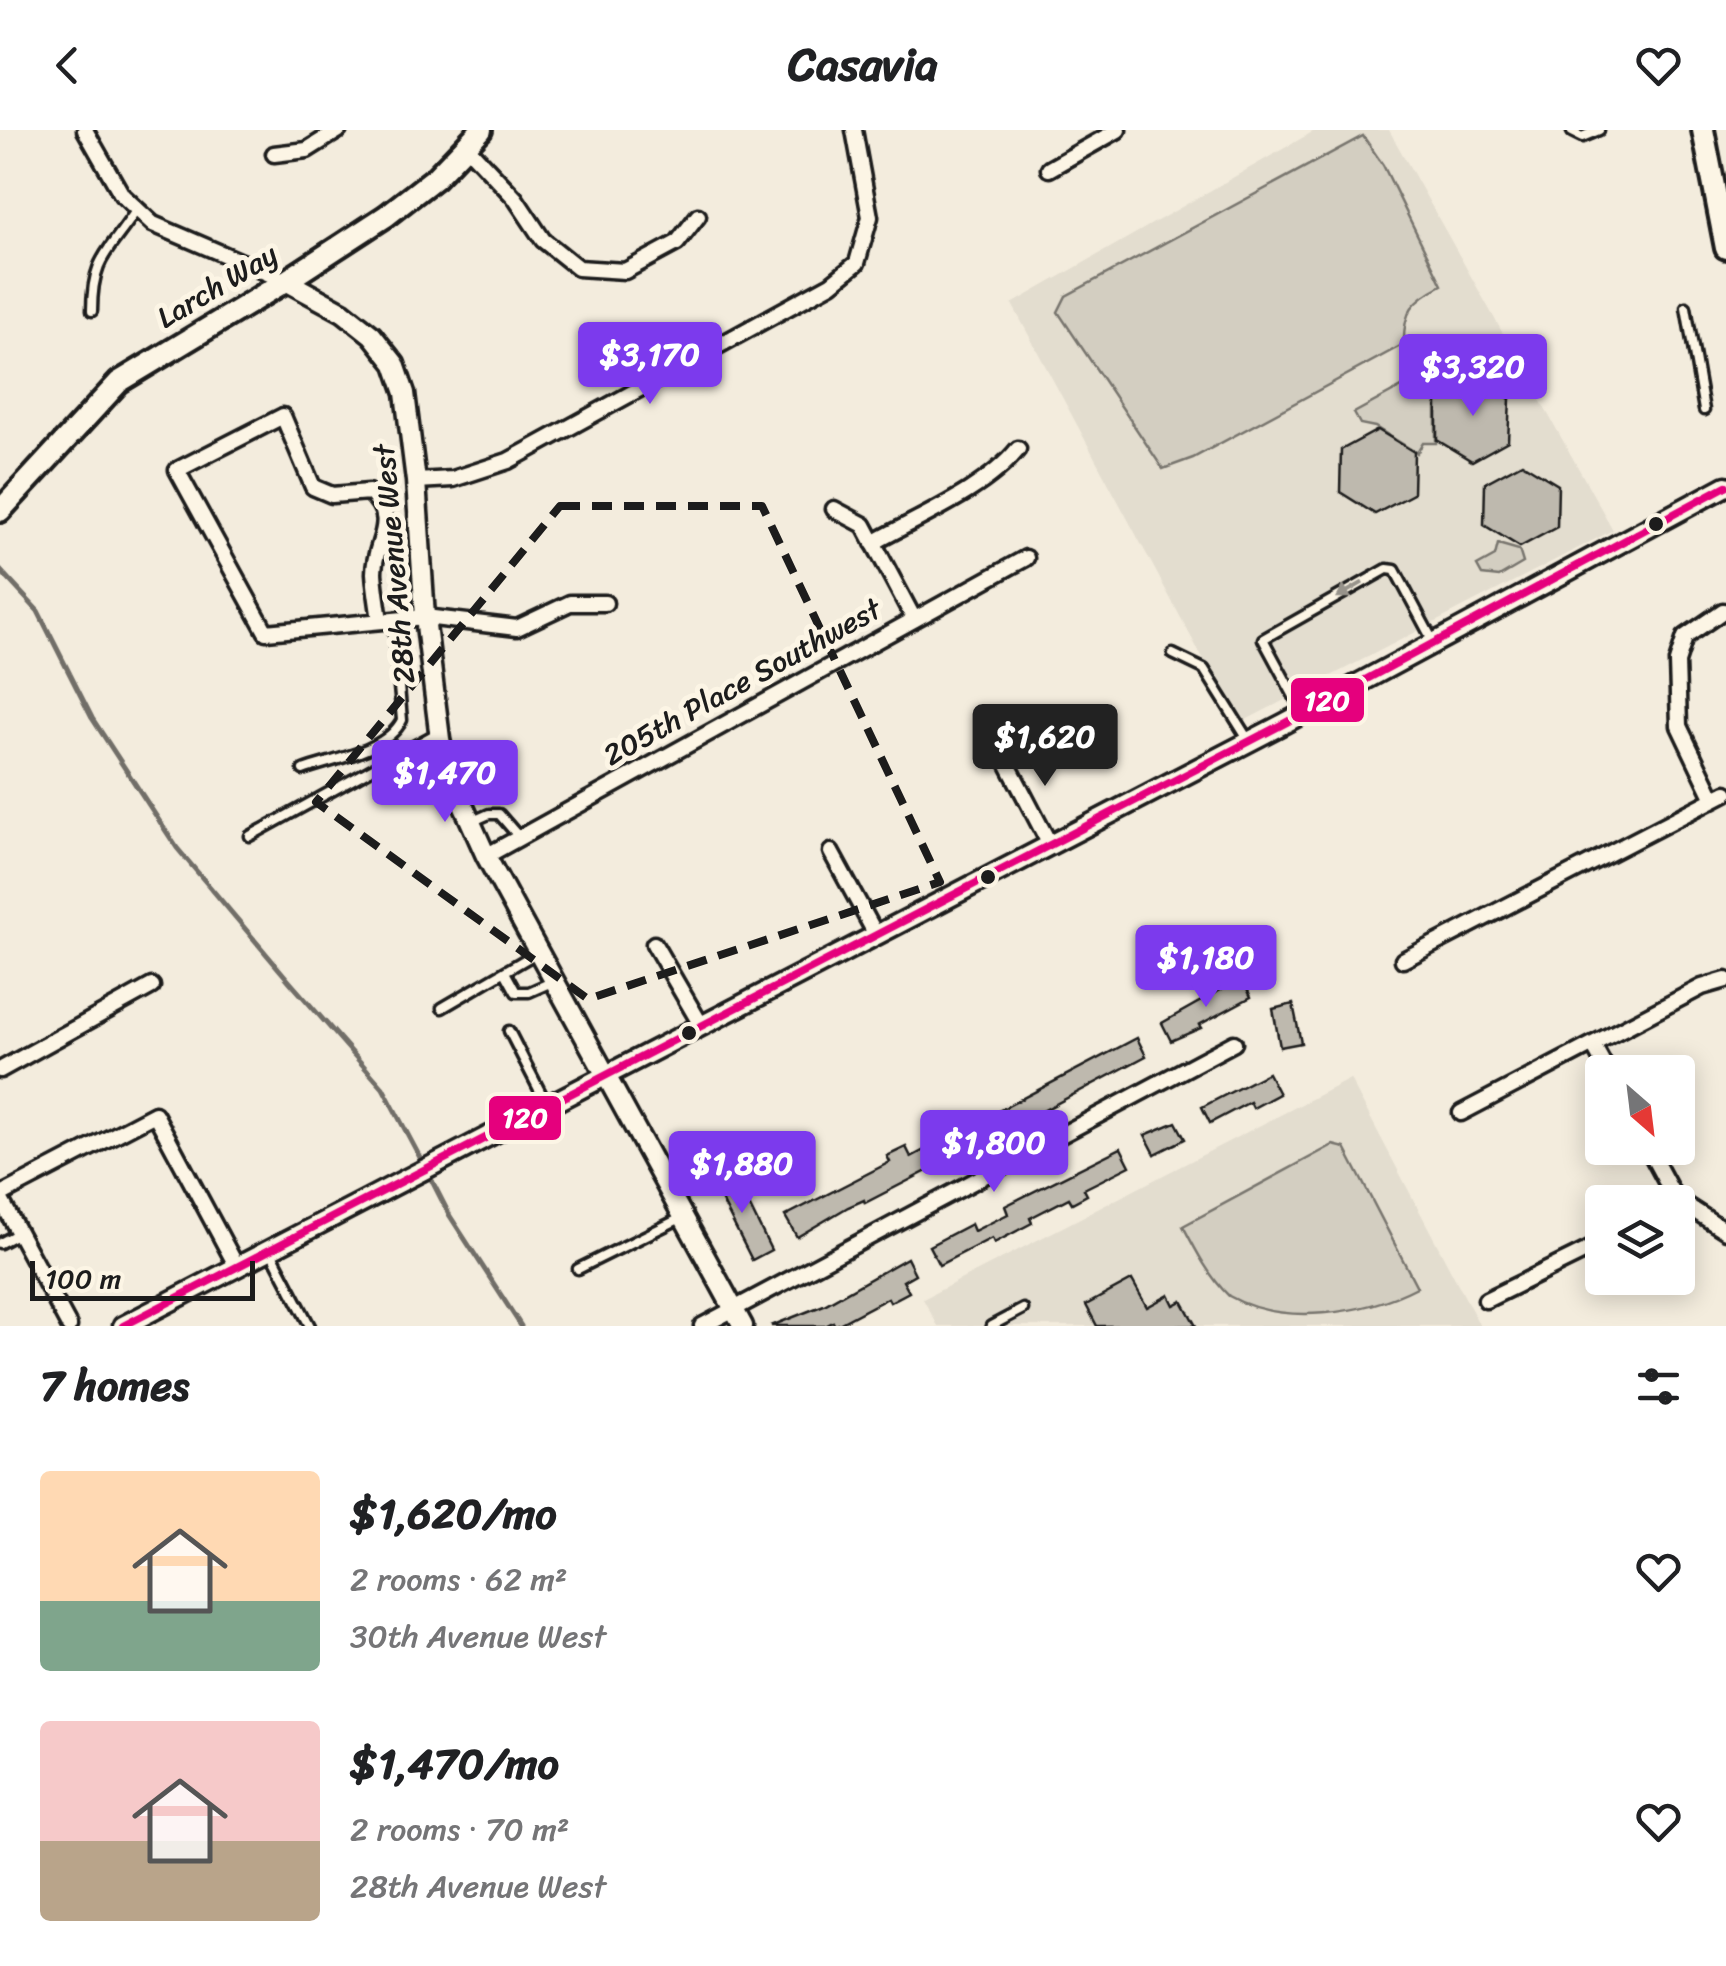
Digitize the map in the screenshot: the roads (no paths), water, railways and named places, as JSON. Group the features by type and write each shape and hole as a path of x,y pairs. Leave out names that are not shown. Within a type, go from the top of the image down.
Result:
{"main road":[{"path":"1703,130 1726,248"},
{"name":"Larch Way","path":"0,511 118,382 286,282 386,216 474,139"}],"street":[{"name":"28th Avenue West","path":"85,130 122,195 153,224 286,282 343,312 372,335 395,364 405,393 416,481 425,616 446,767 486,856 743,1326"},
{"path":"274,154 307,150 339,130"},
{"path":"416,481 453,479 508,461 830,284 856,262 870,217 854,130"},
{"path":"1049,169 1118,130"},
{"path":"474,139 543,240 578,268 625,270 677,243 698,216"},
{"path":"386,620 374,570 386,525 382,504 369,492 332,495 314,487 284,416 177,470 266,632 386,620 425,616 518,628 570,603 605,604"},
{"path":"873,543 980,483 1006,464 1018,449"},
{"path":"123,1326 1303,713 1726,486"},
{"path":"834,509 864,525 914,619"},
{"name":"205th Place Southwest","path":"486,856 1026,558"},
{"path":"1404,960 1720,795 1679,726 1676,662 1685,637 1723,612"},
{"path":"1002,756 1049,843"},
{"path":"831,852 875,934"},
{"path":"654,944 701,1025"},
{"path":"1462,1113 1702,987 1726,980"},
{"path":"0,1070 152,986"},
{"path":"702,1326 1234,1042"},
{"path":"1593,1045 1599,1055"},
{"path":"69,1326 0,1196 155,1114 237,1267"},
{"path":"1695,1213 1726,1231"},
{"path":"1486,1300 1585,1251"}],"lane":[{"path":"1572,132 1582,137 1599,130"},
{"path":"92,310 93,276 137,209"},
{"path":"1686,307 1704,410"},
{"path":"1303,713 1264,640 1387,569 1395,570 1434,642"},
{"path":"303,770 371,746 396,732 402,720 386,620"},
{"path":"1173,654 1204,668 1249,741"},
{"path":"250,836 439,732"},
{"path":"470,822 499,814 519,837"},
{"path":"442,1008 538,952"},
{"path":"504,972 516,992 529,992 554,981"},
{"path":"509,1031 548,1107"},
{"path":"578,1269 684,1217"},
{"path":"0,1243 18,1233"},
{"path":"270,1250 310,1326"},
{"path":"991,1326 1023,1309"}],"waterway":[{"path":"0,570 38,611 92,718 177,848 383,1088 424,1165"},
{"path":"429,1175 450,1216 521,1326"}]}
